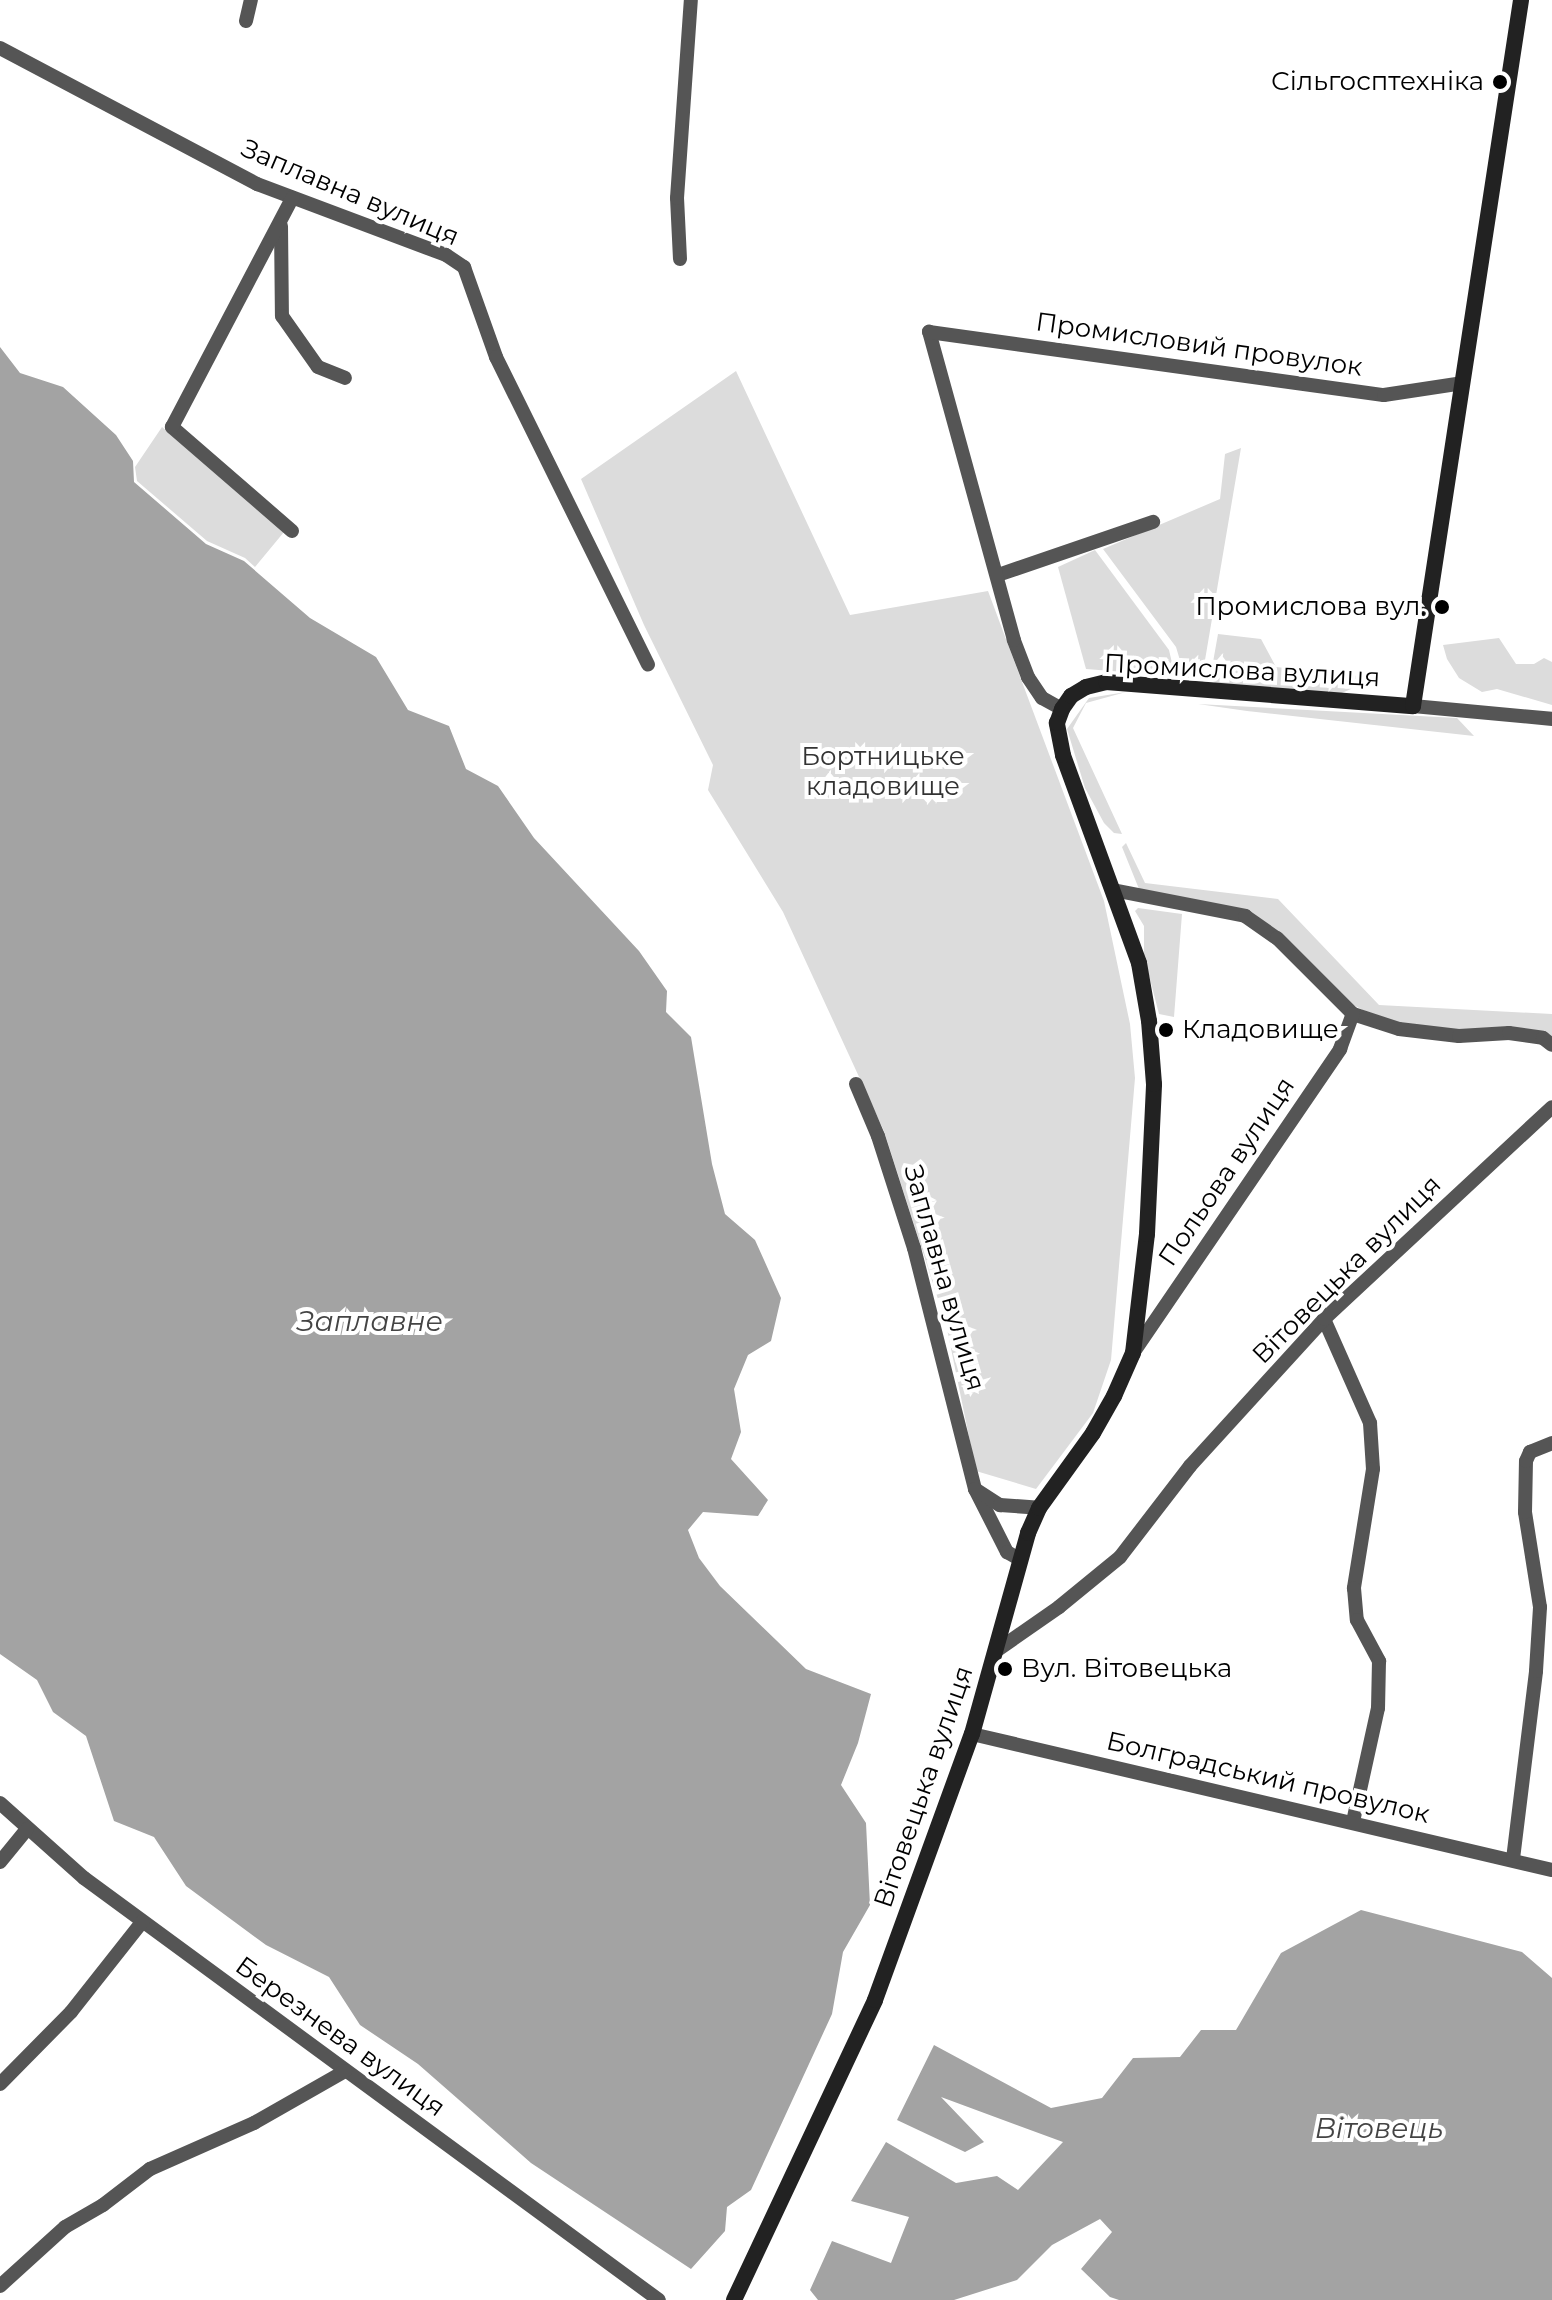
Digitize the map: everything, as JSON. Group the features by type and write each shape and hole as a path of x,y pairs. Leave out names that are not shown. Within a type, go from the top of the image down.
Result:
{"street":[{"path":"246,21 251,0"},
{"path":"680,259 677,198 691,0"},
{"name":"Промислова вулиця","path":"1413,706 1521,0"},
{"name":"Заплавна вулиця","path":"0,48 180,140 245,178 446,255 464,267 496,357 648,665"},
{"path":"292,198 172,427 292,531"},
{"path":"281,222 282,316 318,367 345,378"},
{"name":"Промисловий провулок","path":"998,575 929,332 1384,395 1463,383"},
{"path":"996,1651 1039,1508 1093,1433 1119,1387 1133,1353 1147,1234 1154,1084 1139,963 1063,755 1057,723 1062,709 1042,698 1028,677 1014,640 998,575 1153,522"},
{"name":"Промислова вулиця","path":"1062,709 1071,696 1086,687 1106,682 1552,719"},
{"path":"1113,890 1245,916 1277,938 1353,1014 1399,1029 1459,1036 1509,1033 1543,1038 1552,1045"},
{"name":"Польова вулиця","path":"1133,1353 1340,1049 1353,1014"},
{"name":"Заплавна вулиця","path":"856,1084 878,1136 914,1248 975,1489 1007,1552 1021,1560"},
{"name":"Вітовецька вулиця","path":"734,2300 875,2000 972,1734 996,1651 1059,1607 1120,1557 1190,1466 1324,1319 1552,1107"},
{"path":"1324,1319 1370,1423 1373,1469 1354,1588 1357,1620 1379,1661 1378,1708 1353,1822"},
{"path":"1513,1859 1536,1671 1540,1607 1525,1512 1526,1461 1530,1452 1552,1443"},
{"path":"975,1489 1000,1505 1039,1508"},
{"name":"Болградський провулок","path":"972,1734 1552,1870"},
{"name":"Березнева вулиця","path":"0,1803 84,1878 142,1922 659,2300"},
{"path":"0,1862 27,1829"},
{"path":"0,2084 71,2012 142,1922"},
{"path":"0,2286 65,2227 103,2205 150,2169 254,2123 345,2071"}],"green space":[{"name":"Бортницьке кладовище","path":"736,371 850,615 988,591 1104,901 1130,1024 1135,1078 1111,1360 1093,1413 1036,1489 976,1471 946,1324 884,1131 783,912 708,790 713,765 644,625 581,479"},
{"path":"162,427 284,532 255,567 245,558 207,541 137,481 135,467"},
{"path":"1241,448 1204,666 1200,679 1185,677 1176,647 1103,549 1220,499 1225,454"},
{"path":"1095,550 1169,650 1175,676 1086,669 1058,567"},
{"path":"1218,634 1261,639 1276,667 1367,677 1358,686 1337,695 1219,686 1210,679"},
{"path":"1499,638 1516,664 1534,664 1544,658 1552,662 1552,705 1497,689 1482,692 1459,678 1447,659 1443,645"},
{"path":"1126,692 1086,703 1073,728 1122,834 1114,833 1104,823 1085,788 1067,729 1089,698"},
{"path":"1198,704 1457,718 1474,736 1247,711"},
{"path":"1126,843 1145,883 1278,899 1379,1005 1552,1014 1552,1041 1459,1033 1405,1025 1375,1016 1345,1001 1247,913 1139,889 1122,847"},
{"path":"1138,908 1182,914 1174,1017 1159,1014 1144,956 1144,926 1135,911"}],"water":[{"name":"Заплавне","path":"0,347 20,373 63,387 116,435 133,461 134,482 206,544 244,561 310,618 376,657 408,710 449,726 466,769 498,786 534,838 639,951 667,991 666,1012 691,1037 712,1164 725,1214 755,1240 781,1298 771,1341 748,1355 734,1389 741,1432 731,1459 768,1500 758,1516 703,1512 688,1530 699,1558 720,1586 806,1669 871,1694 858,1743 841,1785 866,1823 870,1905 843,1952 832,2014 751,2190 727,2207 725,2231 691,2269 531,2163 418,2064 360,2025 329,1977 266,1945 186,1886 154,1837 114,1821 86,1736 53,1712 37,1680 0,1654"},
{"name":"Вітовець","path":"1361,1910 1522,1952 1552,1978 1552,2300 1119,2300 1110,2297 1081,2269 1112,2232 1100,2219 1052,2245 1017,2280 954,2300 818,2300 810,2290 832,2241 891,2263 909,2217 851,2201 886,2142 956,2183 997,2176 1018,2190 1063,2142 941,2097 984,2142 965,2152 897,2120 934,2045 1051,2108 1102,2098 1133,2058 1180,2057 1201,2030 1236,2030 1281,1953"}],"place":[{"name":"Сільгосптехніка","path":"1500,82"},
{"name":"Промислова вул.","path":"1442,607"},
{"name":"Кладовище","path":"1166,1030"},
{"name":"Вул. Вітовецька","path":"1005,1669"}]}
